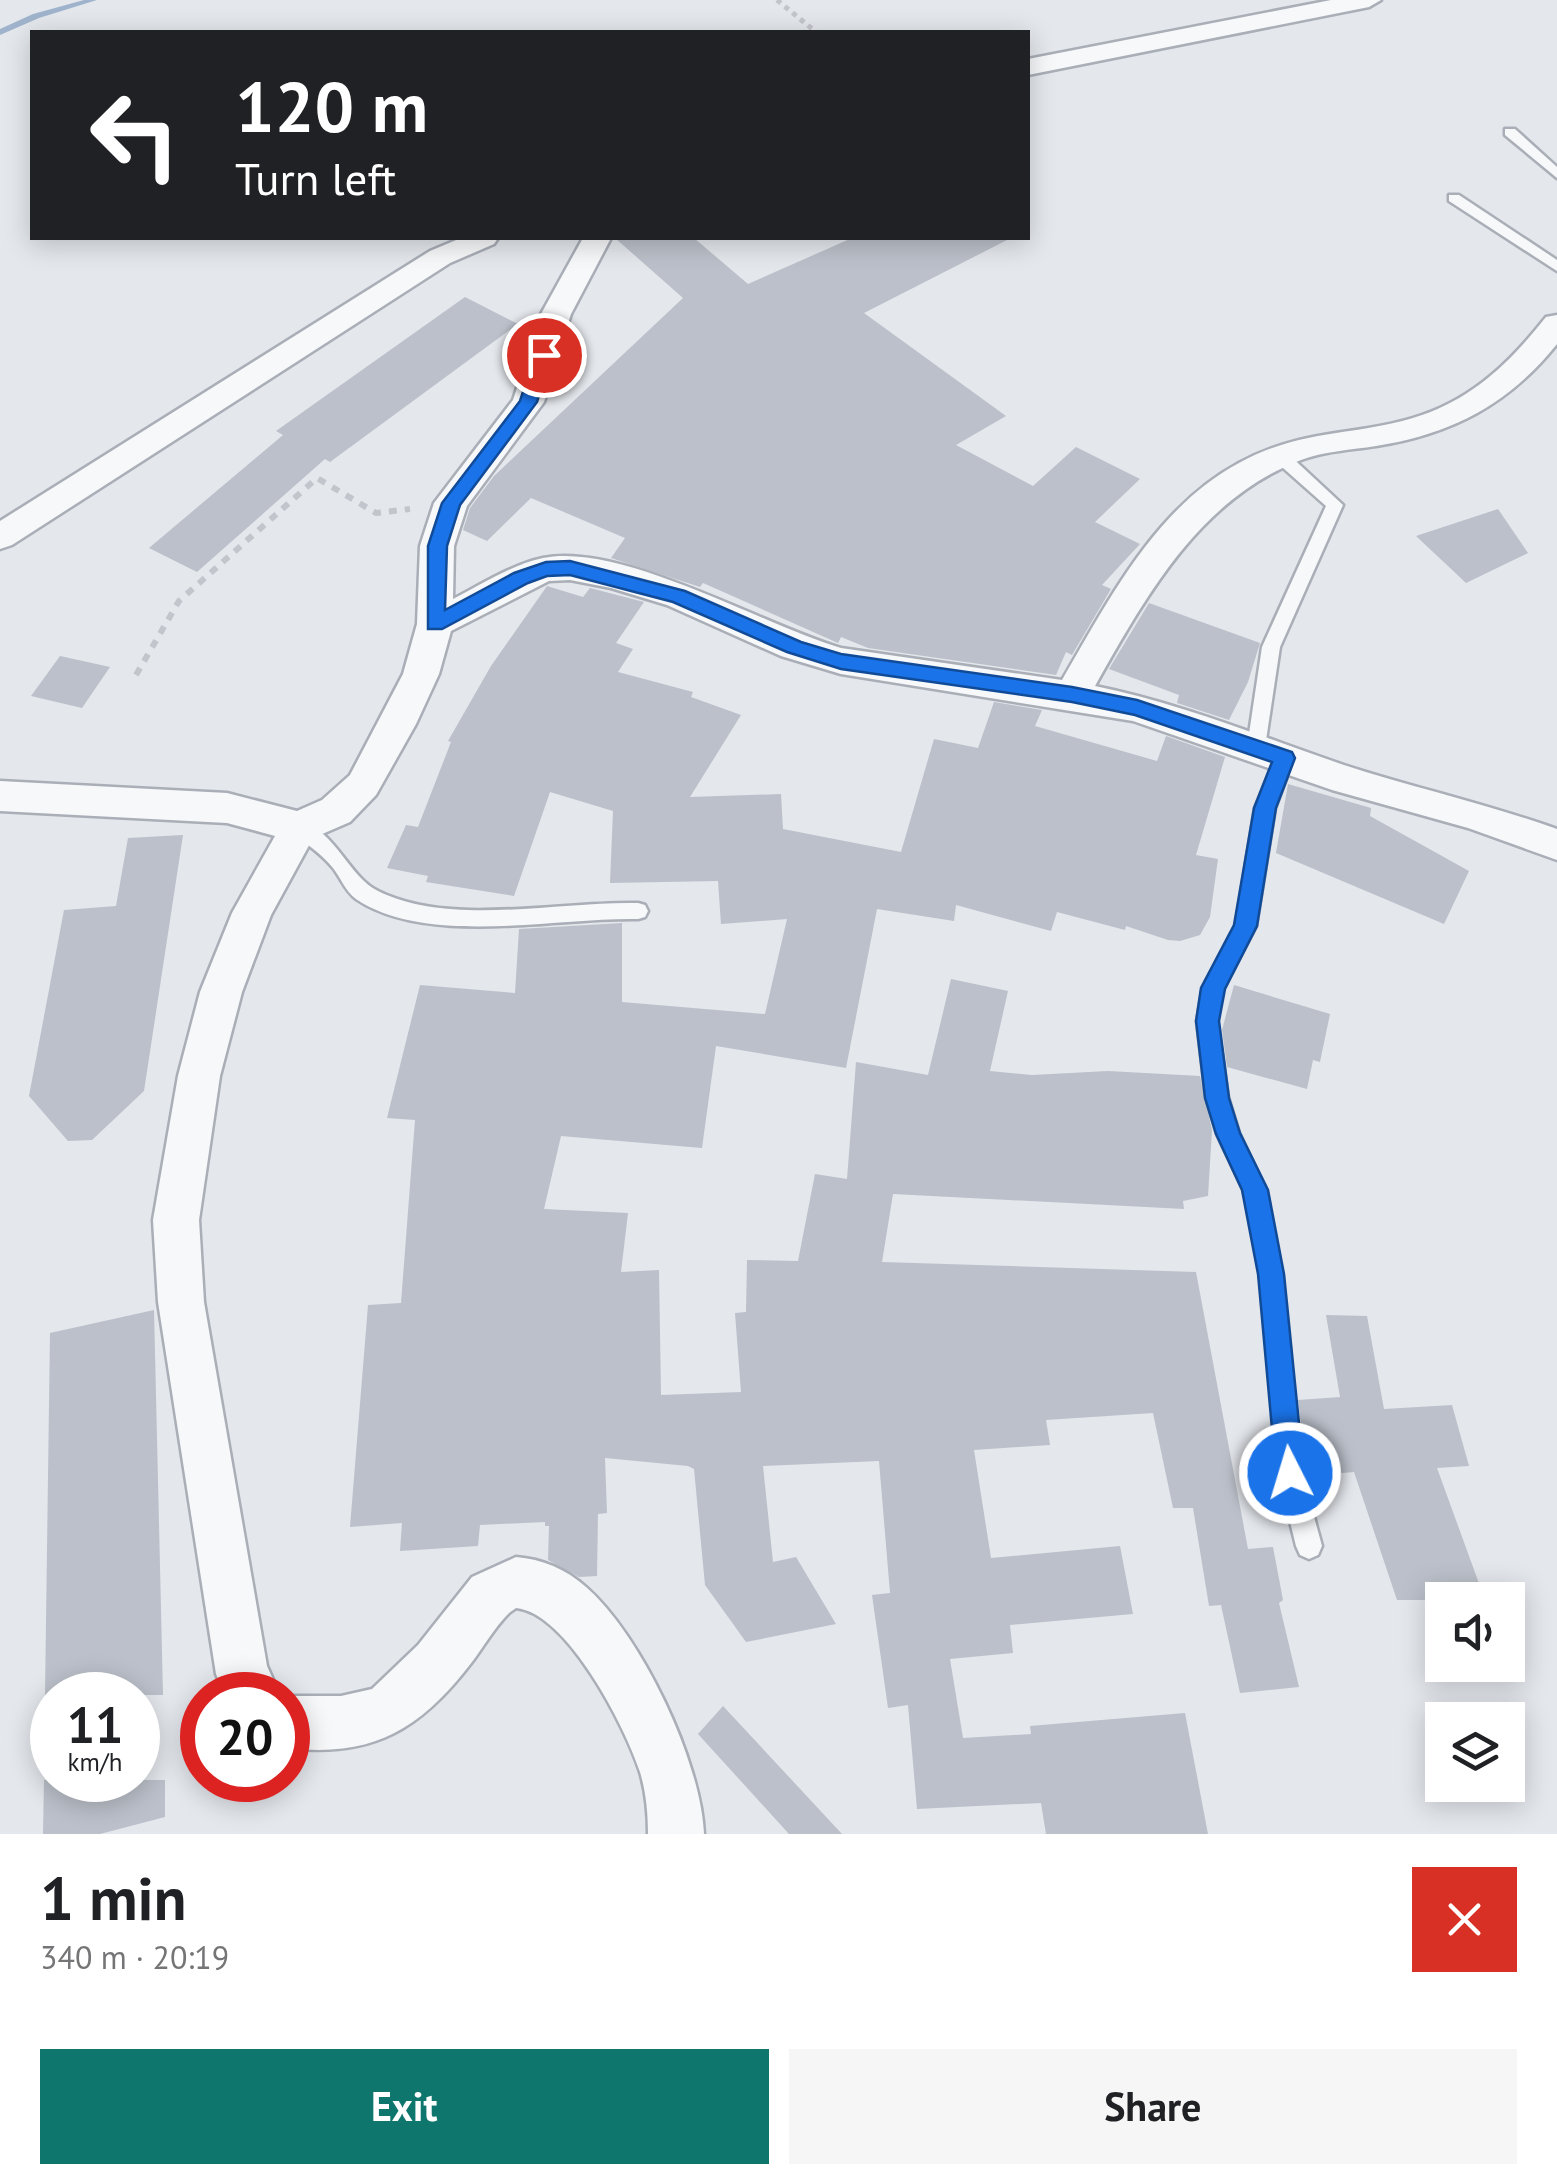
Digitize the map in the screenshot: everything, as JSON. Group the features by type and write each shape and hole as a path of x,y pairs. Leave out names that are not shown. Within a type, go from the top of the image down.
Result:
{"street":[{"path":"1030,67 1369,0"},
{"path":"0,537 407,277 479,240"},
{"path":"0,796 227,808 299,827 336,812 363,785 421,674 435,624 437,546 452,503 528,402 556,314 595,240"},
{"path":"1072,695 1135,584 1191,515 1252,470 1280,456 1329,441 1438,423 1468,411 1498,389 1557,324"},
{"path":"435,624 521,578 546,569 570,568 678,596 794,647 841,662 1137,708 1345,780 1474,815 1557,845"},
{"path":"242,1672 181,1302 176,1220 200,1076 222,992 252,913 299,827"},
{"path":"310,1725 389,1711 450,1648 476,1612 500,1588 521,1583 548,1589 566,1601 603,1644 638,1710 671,1780 676,1834"}],"lane":[{"path":"1510,132 1557,174"},
{"path":"1454,198 1557,267"},
{"path":"1280,456 1335,505 1271,646 1270,752 1246,926 1213,988 1208,1021 1217,1098 1228,1134 1255,1190 1262,1224 1271,1274 1290,1473 1309,1546"},
{"path":"299,827 337,859 362,893 411,912 478,916 570,909 638,911"}],"path":[{"path":"777,0 814,30"},
{"path":"136,675 179,601 317,478 376,513 452,503"}],"building":[{"path":"617,240 696,240 748,284 847,240 1007,240 864,313 1006,416 956,445 1033,486 1076,447 1140,479 1095,522 1140,544 1102,585 1111,589 1072,655 1066,652 1056,675 868,648 841,637 838,643 703,583 700,587 611,558 625,538 531,498 487,541 463,530 470,508 494,476 683,298"},
{"path":"465,297 518,324 330,462 325,459 197,572 149,548 283,435 276,431"},
{"path":"1498,509 1528,553 1466,583 1416,536"},
{"path":"547,586 583,597 590,588 644,602 616,643 633,649 618,672 693,692 691,697 741,715 690,797 781,794 783,829 901,852 934,739 978,748 994,702 1042,710 1035,726 1157,761 1166,736 1225,757 1196,855 1218,859 1210,917 1200,935 1168,940 1126,926 1125,930 1057,912 1051,931 956,905 954,921 877,909 846,1068 716,1046 702,1148 561,1136 544,1209 628,1213 621,1272 659,1270 661,1395 741,1392 735,1313 746,1312 747,1260 798,1261 815,1174 847,1179 856,1062 928,1075 951,979 1008,991 990,1071 1200,1076 1212,1130 1208,1196 1183,1201 1184,1209 893,1194 882,1262 1196,1272 1248,1549 1273,1547 1283,1600 1279,1603 1299,1687 1240,1693 1221,1605 1209,1606 1193,1508 1173,1508 1153,1413 1046,1420 1050,1445 974,1450 991,1558 1120,1546 1133,1614 1010,1625 1013,1653 950,1659 963,1738 1031,1734 1030,1726 1185,1713 1208,1834 1046,1834 1041,1803 917,1809 908,1705 888,1708 872,1595 890,1593 879,1461 763,1466 773,1562 796,1557 836,1624 746,1642 705,1585 694,1469 688,1466 605,1458 607,1513 598,1514 597,1576 579,1577 548,1560 549,1526 545,1522 480,1525 478,1546 400,1551 402,1523 350,1527 368,1305 401,1303 415,1120 387,1118 420,985 515,993 519,929 622,923 622,1002 765,1014 787,919 721,924 718,881 610,883 613,811 550,792 514,896 426,882 428,876 387,868 406,825 418,827 451,742 448,741 491,666"},
{"path":"1149,603 1260,643 1248,682 1229,720 1177,703 1179,695 1109,669"},
{"path":"60,656 110,667 82,708 31,696"},
{"path":"1288,784 1371,808 1370,816 1469,871 1444,924 1276,853"},
{"path":"183,835 144,1091 92,1140 68,1141 29,1096 64,910 116,906 128,838"},
{"path":"1234,985 1330,1014 1320,1062 1313,1060 1307,1089 1227,1067 1222,1030"},
{"path":"154,1310 163,1695 160,1672 45,1672 50,1333"},
{"path":"1326,1315 1367,1316 1384,1409 1452,1405 1469,1466 1437,1468 1478,1582 1425,1582 1425,1600 1397,1600 1354,1472 1307,1476 1298,1400 1340,1397"},
{"path":"723,1706 842,1834 789,1834 698,1734"},
{"path":"160,1780 165,1780 165,1817 100,1834 43,1834 44,1802 160,1802"}],"waterway":[{"path":"0,32 36,16 93,0"}],"route":[{"path":"544,355 528,402 467,480 442,527 435,566 435,624 521,578 546,569 570,568 613,576 678,596 794,647 841,662 1137,708 1285,758 1265,808 1246,926 1213,988 1208,1021 1217,1098 1228,1134 1255,1190 1271,1274 1290,1473"}]}
